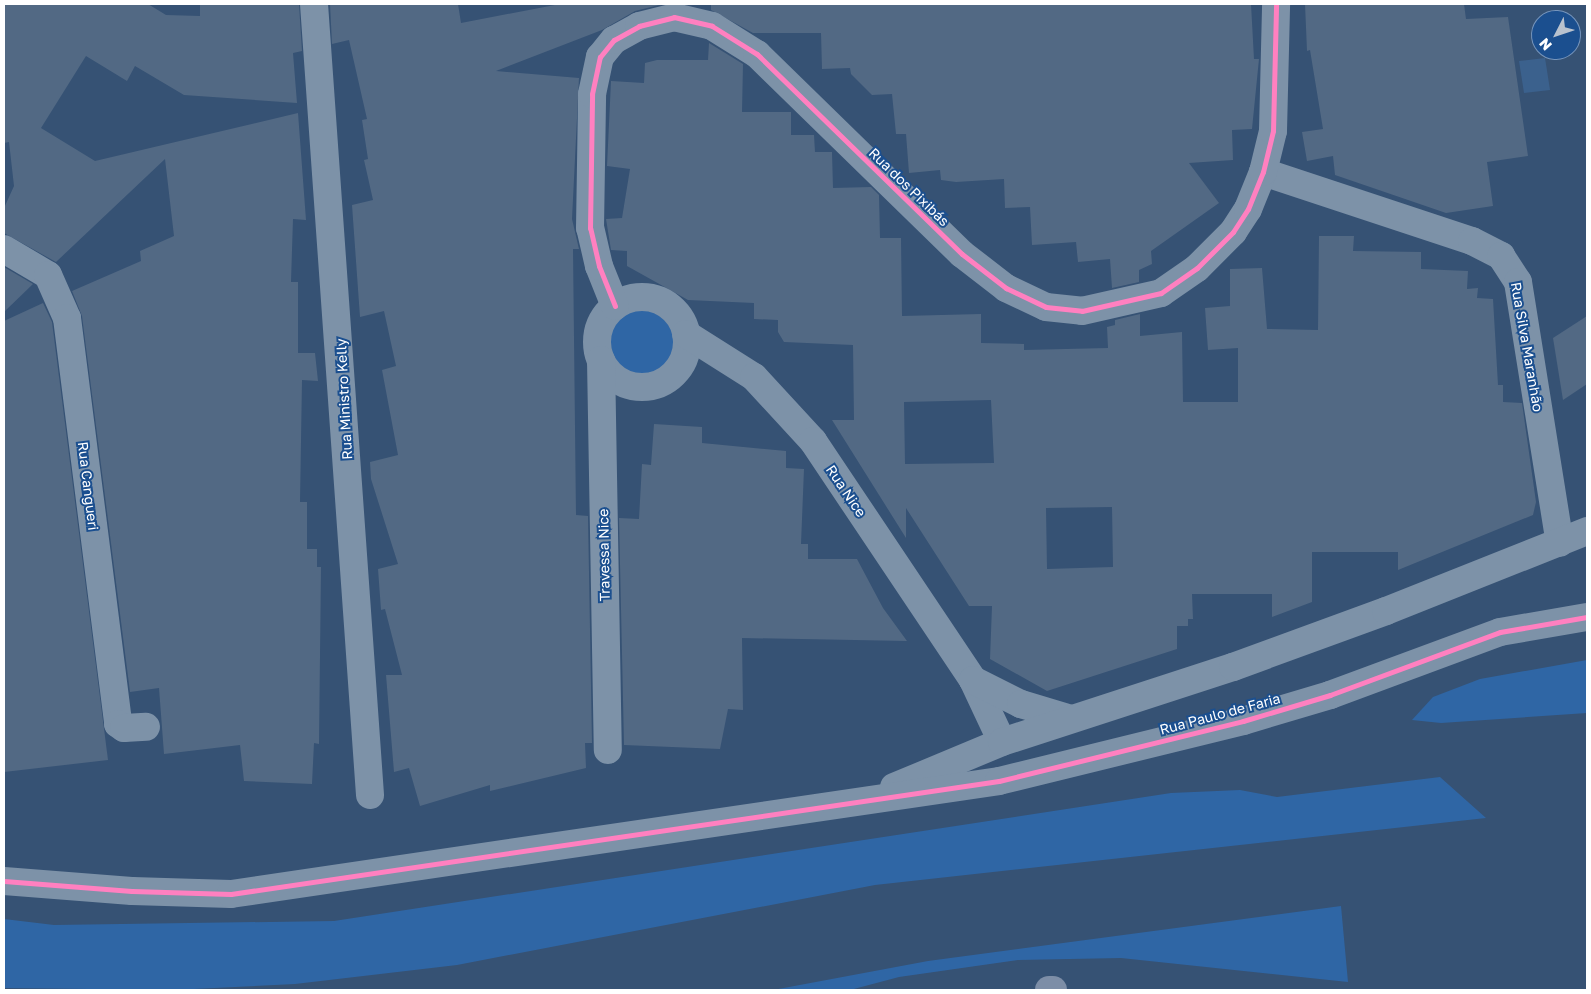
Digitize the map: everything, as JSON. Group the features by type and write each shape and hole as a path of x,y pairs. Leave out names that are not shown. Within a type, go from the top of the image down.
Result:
{"street":[{"name":"Rua Ministro Kelly","path":"314,4 370,795"},
{"name":"Rua dos Pixibás","path":"615,306 598,266 590,228 592,94 600,57 614,40 638,26 674,17 712,26 757,54 962,254 1006,288 1046,307 1082,311 1161,293 1197,268 1233,232 1263,172 1273,131 1276,4"},
{"name":"Rua Silva Maranhão","path":"1263,172 1472,242 1501,256 1518,282 1560,543"},
{"name":"Rua Cangueri","path":"4,249 48,275 67,318 118,724 124,728 146,727"},
{"path":"636,298 658,300 672,308 686,334 687,348 674,374 648,387 620,382 601,360 598,331 615,306 636,298"},
{"name":"Rua Nice","path":"686,334 754,378 813,441 973,680 1002,742"},
{"name":"Travessa Nice","path":"601,360 608,750"},
{"path":"4,881 132,892 231,894 851,804 1002,742 1233,667 1560,543 1587,531"},
{"name":"Rua Paulo de Faria","path":"851,804 999,781 1243,721 1330,695 1500,632 1587,617"},
{"name":"Rua Nice","path":"973,680 1021,704 1071,719"}],"shaded area":[{"path":"1545,60 1550,90 1524,93 1519,61"},
{"path":"634,310 648,310 660,315 669,324 674,336 672,356 665,367 648,376 634,376 622,371 613,362 608,350 608,336 613,324 622,315"},
{"path":"1587,660 1587,713 1441,723 1412,720 1433,697 1480,679"},
{"path":"1440,777 1486,818 875,885 457,965 295,984 173,990 4,988 4,919 54,925 334,921 1171,793 1240,790 1277,797"},
{"path":"1341,906 1348,982 1121,958 1018,960 899,977 850,990 773,990 928,961"}],"building":[{"path":"4,4 148,4 166,15 200,16 200,4 299,4 302,51 293,53 297,103 184,95 135,66 127,81 86,56 41,128 95,161 298,113 306,220 293,219 291,282 298,282 298,353 315,353 318,381 302,380 300,502 307,502 307,549 317,549 317,567 321,567 319,744 314,743 312,784 244,781 240,745 164,754 159,688 130,692 82,316 72,291 141,261 140,251 174,236 165,159 56,262 4,233 4,208 14,186 9,142 4,143"},
{"path":"330,4 458,4 461,23 560,4 663,4 635,11 602,30 496,71 579,78 572,219 579,249 573,249 576,515 588,516 592,743 585,743 586,768 490,791 490,785 420,806 409,768 394,772 386,675 402,675 385,609 381,610 378,569 398,564 371,479 370,462 398,455 382,370 396,366 384,311 360,317 352,205 373,200 364,160 368,159 362,120 367,119 349,40 332,44"},
{"path":"711,4 1251,4 1254,59 1259,59 1252,129 1232,130 1233,160 1189,163 1219,203 1151,251 1152,264 1139,270 1139,282 1112,288 1110,259 1078,262 1076,242 1032,245 1030,207 1005,208 1004,179 956,182 941,180 940,170 909,173 906,134 896,134 892,94 872,95 851,74 850,68 822,69 821,33 753,33 711,10"},
{"path":"1305,4 1464,4 1466,19 1508,17 1528,156 1487,162 1493,206 1446,213 1335,175 1333,156 1307,161 1302,132 1323,129 1310,50 1307,51"},
{"path":"709,43 743,64 742,112 791,112 791,135 814,135 815,152 832,152 833,188 871,187 879,195 880,238 901,238 902,316 981,314 981,343 1024,344 1024,350 1108,348 1107,327 1115,325 1115,320 1140,314 1140,336 1182,332 1183,402 1238,402 1238,348 1208,350 1205,308 1230,306 1230,269 1262,268 1267,329 1318,330 1319,236 1354,236 1353,251 1421,252 1421,269 1468,271 1467,289 1478,288 1477,298 1493,299 1498,385 1503,385 1503,402 1522,403 1536,502 1533,515 1398,570 1398,552 1312,552 1312,602 1272,617 1272,594 1192,594 1193,619 1188,619 1188,626 1177,626 1177,649 1047,691 990,659 992,606 969,606 906,508 906,538 832,420 854,420 853,345 784,342 778,332 778,320 754,319 754,303 688,300 627,266 627,251 611,250 606,219 622,218 630,169 607,166 611,81 644,83 645,63 657,60 708,60","holes":["991,400 994,463 905,464 904,402","1112,507 1113,567 1047,569 1046,508"]},
{"path":"4,267 33,284 4,312"},
{"path":"43,303 52,322 108,760 4,772 4,321"},
{"path":"1587,316 1587,384 1563,400 1553,338"},
{"path":"654,424 702,427 702,443 786,451 786,468 804,469 801,544 808,544 808,559 857,559 883,608 907,641 742,638 743,710 728,709 720,749 624,745 619,518 639,519 642,464 651,465"}],"cycle path":[{"path":"615,306 599,266 590,228 592,94 600,57 614,40 639,26 674,17 712,26 757,54 962,254 1006,288 1046,307 1082,311 1161,293 1197,268 1233,232 1248,209 1263,172 1273,131 1276,4"},
{"path":"4,881 132,891 231,894 999,781 1243,721 1330,695 1500,632 1587,617"}]}
